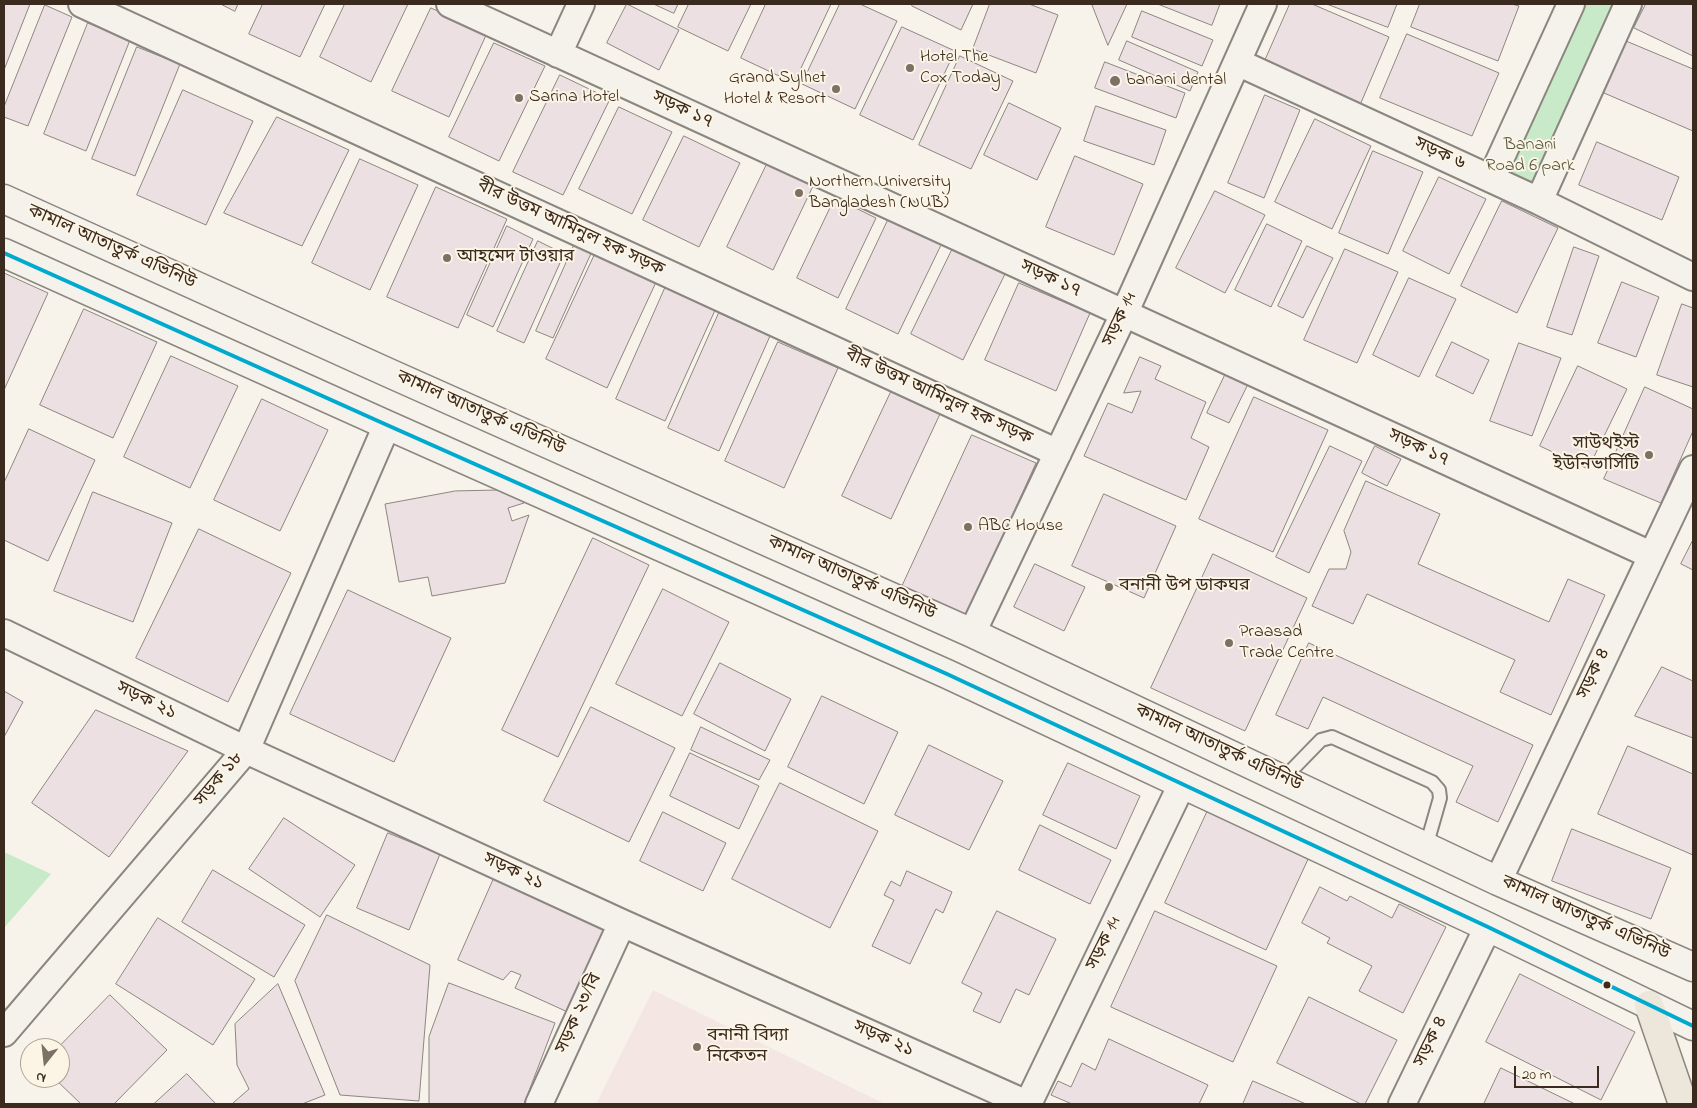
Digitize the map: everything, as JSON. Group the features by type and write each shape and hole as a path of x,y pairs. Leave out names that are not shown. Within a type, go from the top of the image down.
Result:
{"highway":[{"path":"1649,1005 1683,1104"}],"main road":[{"name":"কামাল আতাতুর্ক এভিনিউ","path":"4,199 972,633 1498,881 1693,967"},
{"path":"4,253 387,426 947,674 1488,927 1693,1026"}],"street":[{"name":"বীর উত্তম আমিনুল হক সড়ক","path":"82,4 1058,453"},
{"name":"সড়ক ১৭","path":"450,4 1651,555"},
{"path":"558,54 581,4"},
{"name":"সড়ক 14","path":"972,633 1124,314 1263,4"},
{"path":"1491,179 1571,4"},
{"path":"1539,201 1628,4"},
{"name":"সড়ক ৬","path":"1237,62 1539,201 1693,277"},
{"name":"সড়ক ১৮","path":"4,1033 246,750 387,426"},
{"name":"সড়ক ৪","path":"1498,881 1693,468"},
{"name":"সড়ক ২১","path":"4,633 246,750 622,923 1028,1104"},
{"name":"সড়ক 14","path":"1028,1104 1182,784"},
{"name":"সড়ক ২৩/বি","path":"539,1104 622,923"},
{"name":"সড়ক ৪","path":"1402,1104 1488,927"}],"lane":[{"path":"1283,779 1320,740 1332,737 1432,782 1440,790 1440,798 1426,847"}],"shaded area":[{"name":"বনানী বিদ্যা নিকেতন","path":"653,990 885,1104 596,1104"}],"green space":[{"name":"Banani Road 6 park","path":"1571,4 1628,4 1539,201 1491,179"},
{"path":"4,852 51,874 4,928"}],"building":[{"path":"4,4 30,4 4,70"},
{"path":"221,4 238,4 235,11"},
{"path":"263,4 325,4 300,57 249,34"},
{"path":"345,4 408,4 371,82 320,57"},
{"path":"627,4 679,30 659,70 607,43"},
{"path":"654,4 678,4 674,13"},
{"path":"689,4 751,4 728,51 678,27"},
{"path":"766,4 831,4 794,83 741,58"},
{"path":"840,4 860,4 897,21 855,109 802,84"},
{"path":"913,4 973,4 961,30 912,6"},
{"path":"990,4 1029,4 1058,15 1036,73 973,49"},
{"path":"1092,4 1127,4 1108,45"},
{"path":"1158,4 1220,4 1212,25"},
{"path":"1290,4 1312,4 1389,37 1360,105 1264,63"},
{"path":"1327,4 1397,4 1388,27"},
{"path":"1420,4 1512,4 1519,6 1498,61 1411,27"},
{"path":"1646,4 1693,4 1693,56 1634,28"},
{"path":"45,5 72,17 28,126 4,117 4,107"},
{"path":"431,8 487,33 449,117 392,91"},
{"path":"1142,11 1213,40 1202,66 1132,37"},
{"path":"88,23 130,40 86,151 44,134"},
{"path":"902,27 955,51 913,140 860,115"},
{"path":"1407,34 1499,73 1472,136 1380,98"},
{"path":"1127,41 1198,72 1190,91 1119,60"},
{"path":"1626,41 1693,69 1693,131 1604,93"},
{"path":"494,43 545,66 499,161 449,137"},
{"path":"137,47 180,64 135,176 92,159"},
{"path":"960,56 1013,81 971,169 919,145"},
{"path":"1105,62 1185,93 1176,118 1095,88"},
{"path":"560,75 610,99 563,195 513,172"},
{"path":"183,90 253,121 206,225 137,195"},
{"path":"1265,95 1300,110 1264,198 1228,183"},
{"path":"1009,103 1061,128 1037,180 984,155"},
{"path":"1096,106 1166,130 1154,165 1084,141"},
{"path":"619,107 672,132 632,214 579,189"},
{"path":"277,117 349,150 302,246 224,213"},
{"path":"1315,119 1371,146 1332,229 1275,202"},
{"path":"684,136 740,163 699,247 643,220"},
{"path":"1597,142 1679,177 1662,220 1579,185"},
{"path":"1373,151 1423,172 1388,254 1339,233"},
{"path":"1075,156 1143,184 1114,255 1046,227"},
{"path":"360,159 418,185 370,290 312,263"},
{"path":"768,162 814,184 773,270 727,247"},
{"path":"1439,177 1486,199 1449,274 1403,251"},
{"name":"আহমেদ টাওয়ার","path":"436,187 507,219 458,328 387,297"},
{"path":"1215,191 1265,215 1225,293 1176,268"},
{"path":"835,198 876,218 838,298 797,278"},
{"path":"1502,201 1558,228 1517,313 1461,286"},
{"path":"889,218 942,243 898,334 846,309"},
{"path":"1267,224 1302,241 1271,307 1235,290"},
{"path":"507,226 533,239 493,327 467,315"},
{"path":"538,241 564,254 524,343 497,331"},
{"path":"576,241 593,249 553,338 536,331"},
{"path":"1307,246 1333,258 1303,318 1278,306"},
{"path":"1574,247 1599,256 1572,335 1547,327"},
{"path":"953,248 1005,274 963,360 911,334"},
{"path":"1345,249 1398,272 1357,363 1304,340"},
{"path":"596,252 657,280 607,388 546,359"},
{"path":"4,273 48,293 4,390"},
{"path":"1409,278 1456,299 1419,377 1373,355"},
{"path":"1622,282 1659,297 1636,357 1598,343"},
{"path":"1019,283 1090,313 1056,391 985,360"},
{"path":"666,286 716,308 665,421 616,399"},
{"path":"1682,304 1693,308 1693,387 1657,375"},
{"path":"84,309 157,342 113,438 40,405"},
{"path":"719,313 770,336 719,451 668,428"},
{"path":"778,342 838,368 784,488 725,461"},
{"path":"1452,342 1489,360 1473,394 1436,376"},
{"path":"1519,343 1561,358 1532,436 1490,421"},
{"path":"171,356 238,386 190,488 124,457"},
{"path":"1140,357 1161,366 1155,379 1206,402 1191,438 1209,447 1186,500 1084,456 1108,403 1132,413 1141,391 1124,393"},
{"path":"1578,366 1627,389 1588,469 1540,446"},
{"path":"1227,371 1249,382 1229,423 1207,413"},
{"name":"সাউথইস্ট ইউনিভার্সিটি","path":"1645,387 1693,409 1693,431 1661,503 1604,479"},
{"path":"891,392 940,414 891,519 842,496"},
{"path":"1254,397 1328,430 1273,552 1199,519"},
{"path":"262,399 328,430 280,531 214,500"},
{"path":"29,429 95,460 48,561 4,540 4,483"},
{"name":"ABC House","path":"972,435 1036,463 965,620 900,591"},
{"path":"1330,446 1362,461 1309,573 1276,557"},
{"path":"1375,446 1401,459 1387,486 1362,473"},
{"path":"1366,481 1440,514 1418,564 1549,622 1568,579 1605,595 1551,715 1500,692 1515,660 1367,594 1353,624 1312,606 1329,569 1346,569 1351,552 1344,531"},
{"path":"513,490 524,503 508,508 512,521 529,515 505,583 432,596 428,577 399,582 385,504 455,491"},
{"path":"93,492 172,523 133,622 54,591"},
{"path":"1104,494 1176,526 1144,598 1072,566"},
{"path":"199,529 291,573 228,702 136,658"},
{"path":"593,538 649,565 558,757 502,730"},
{"path":"1693,540 1693,570 1681,564"},
{"name":"Praasad Trade Centre","path":"1213,554 1307,598 1245,731 1151,688"},
{"path":"1035,564 1085,587 1064,631 1014,607"},
{"path":"663,589 729,622 682,716 616,684"},
{"path":"348,590 451,638 394,762 290,714"},
{"path":"1309,643 1533,745 1498,822 1456,802 1473,766 1323,697 1308,729 1276,715"},
{"path":"720,663 791,699 765,751 694,714"},
{"path":"1662,667 1693,681 1693,738 1635,716"},
{"path":"4,691 23,702 4,737"},
{"path":"822,696 898,732 864,804 788,767"},
{"path":"591,707 675,748 629,842 544,801"},
{"path":"96,710 188,751 109,857 32,803"},
{"path":"701,727 770,760 759,780 691,750"},
{"path":"929,745 1003,781 969,850 895,815"},
{"path":"1628,746 1693,774 1693,855 1598,814"},
{"path":"690,753 759,786 739,829 670,796"},
{"path":"1068,763 1140,796 1116,849 1043,815"},
{"path":"780,783 878,831 830,928 732,879"},
{"path":"1209,808 1310,855 1266,950 1165,903"},
{"path":"663,812 726,843 703,891 640,861"},
{"path":"284,818 355,865 320,917 249,869"},
{"path":"1040,825 1111,860 1090,904 1019,870"},
{"path":"1572,829 1671,868 1651,919 1552,881"},
{"path":"388,833 440,854 409,930 357,908"},
{"path":"213,870 305,925 274,977 182,922"},
{"path":"907,871 952,892 943,913 936,909 910,964 872,946 894,900 884,895 891,881 900,886"},
{"path":"495,876 610,928 572,1014 515,988 521,975 511,971 503,980 458,960"},
{"path":"1320,887 1347,901 1350,896 1392,918 1399,904 1446,927 1403,1013 1359,991 1372,966 1327,943 1330,938 1302,923"},
{"path":"997,911 1056,939 1029,995 1016,989 1000,1023 973,1011 982,993 962,983"},
{"path":"1155,911 1277,966 1233,1062 1111,1007"},
{"path":"327,915 430,965 419,1101 340,1095 295,981"},
{"path":"158,918 255,979 213,1045 116,984"},
{"path":"1520,974 1635,1032 1601,1100 1486,1042"},
{"path":"449,983 555,1023 524,1104 429,1104 429,1037"},
{"path":"278,984 325,1095 302,1104 234,1104 249,1089 237,1065 235,1024"},
{"path":"110,995 167,1050 114,1104 81,1104 64,1088 70,1088 70,1038 68,1038"},
{"path":"1309,997 1397,1040 1365,1104 1361,1104 1277,1063"},
{"path":"1109,1039 1208,1085 1199,1104 1072,1104 1051,1095 1058,1081 1071,1087 1082,1063 1095,1070"},
{"path":"1501,1068 1575,1104 1484,1104"},
{"path":"187,1074 216,1104 154,1104"},
{"path":"1253,1081 1306,1104 1243,1104"}],"transit line":[{"path":"4,253 947,674 1488,927 1693,1026"}],"place":[{"name":"Hotel The Cox Today","path":"910,68"},
{"name":"banani dental","path":"1115,81"},
{"name":"Grand Sylhet Hotel & Resort","path":"836,89"},
{"name":"Sarina Hotel","path":"519,98"},
{"name":"Northern University Bangladesh (NUB)","path":"799,193"},
{"name":"আহমেদ টাওয়ার","path":"447,258"},
{"name":"সাউথইস্ট ইউনিভার্সিটি","path":"1649,455"},
{"name":"ABC House","path":"968,527"},
{"name":"বনানী উপ ডাকঘর","path":"1109,587"},
{"name":"Praasad Trade Centre","path":"1229,643"},
{"name":"বনানী বিদ্যা নিকেতন","path":"697,1047"}]}
